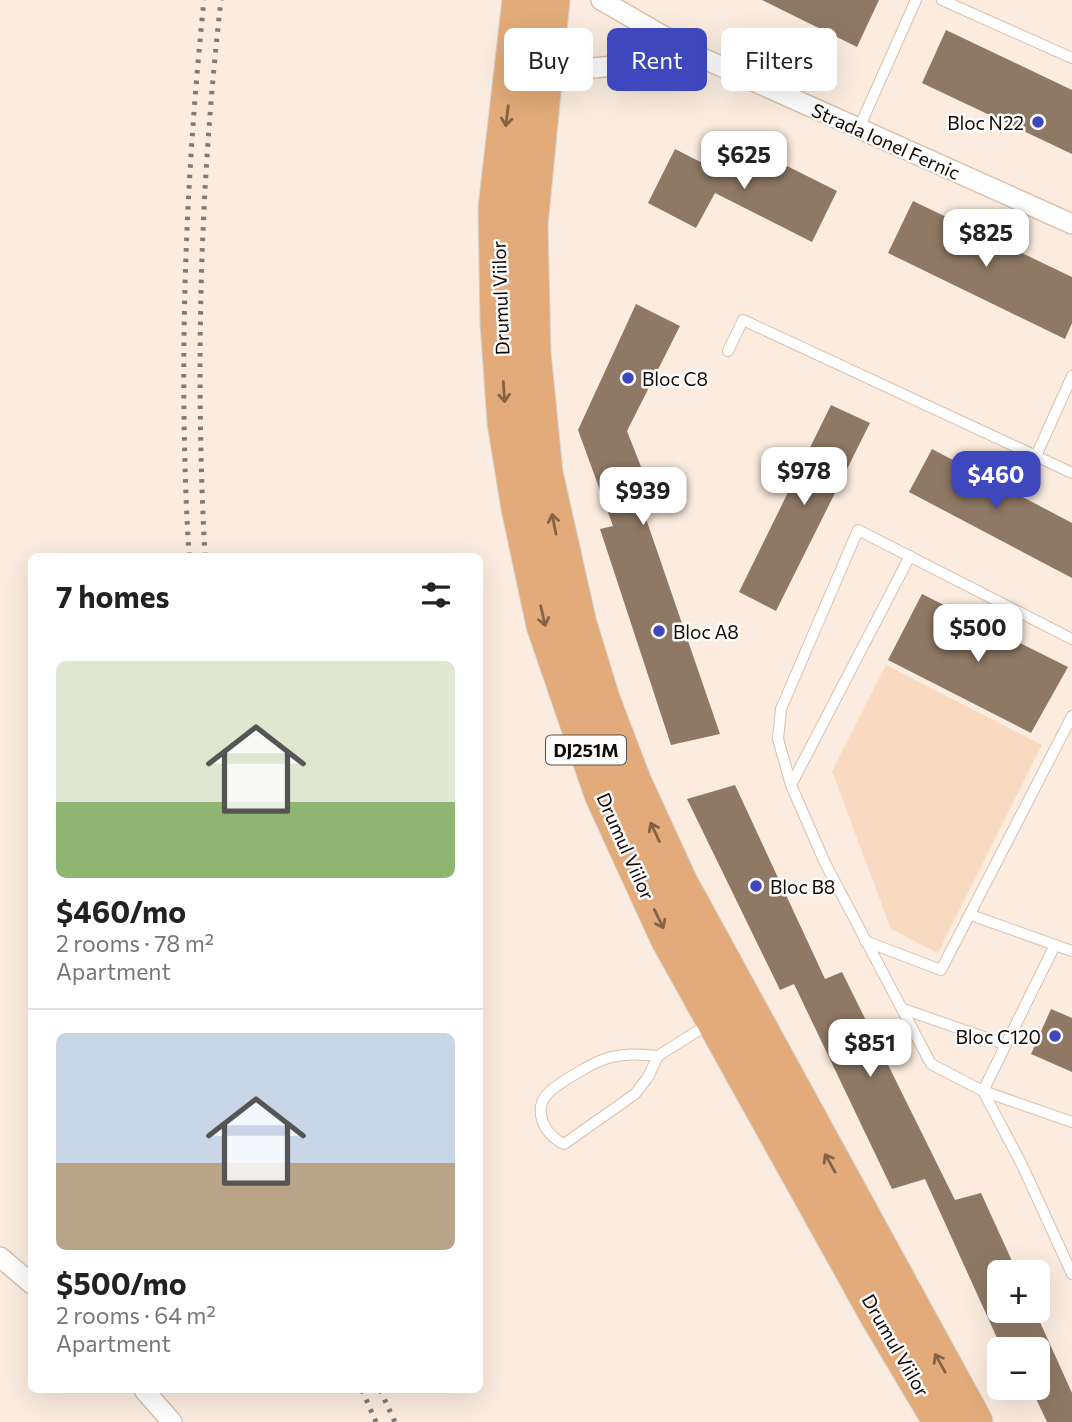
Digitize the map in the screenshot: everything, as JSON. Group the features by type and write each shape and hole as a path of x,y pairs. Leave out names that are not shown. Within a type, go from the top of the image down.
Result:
{"highway":[{"name":"Drumul Viilor","path":"521,0 497,208 499,323 506,422 520,508 545,625 603,794 668,938 879,1316 942,1422"},
{"name":"Drumul Viilor","path":"549,28 551,0"},
{"name":"Drumul Viilor","path":"543,91 529,225 532,353 537,417 544,474 558,543 601,699 633,783 679,883 974,1422"}],"street":[{"name":"Strada Ionel Fernic","path":"601,0 650,28"},
{"name":"Strada Ionel Fernic","path":"707,60 1072,224"},
{"path":"0,1257 28,1281"},
{"path":"147,1393 172,1422"}],"lane":[{"path":"859,128 916,0"},
{"path":"942,0 1072,58"},
{"path":"728,351 743,320 1072,473"},
{"path":"1036,456 1072,376"},
{"path":"1072,639 858,530 781,709 778,739 791,785 825,863 931,1064 982,1091 1072,1122"},
{"path":"791,785 910,556"},
{"path":"865,941 941,970 1072,716"},
{"path":"971,915 1072,951"},
{"path":"982,1091 1055,945"},
{"path":"903,1009 1004,1044"},
{"path":"658,1056 628,1054 602,1060 558,1086 548,1093 540,1107 543,1126 555,1141 564,1144 635,1094 648,1077 658,1056 714,1020"},
{"path":"982,1091 1022,1165 1072,1274"}],"shaded area":[{"path":"886,665 1042,745 938,953 891,929 832,771"}],"building":[{"path":"762,0 879,0 857,47 837,37 837,28 819,28"},
{"name":"Bloc N22","path":"946,30 1072,90 1072,154 922,83"},
{"path":"741,143 837,191 812,242 715,193 696,228 648,203 675,149 724,174"},
{"path":"913,201 1072,277 1072,323 1065,339 888,253"},
{"path":"636,304 680,326 627,431 656,505 642,507 720,734 671,745 600,529 613,526 578,430"},
{"path":"831,405 870,423 776,611 739,592"},
{"path":"932,449 1072,523 1072,578 909,492"},
{"path":"922,594 1068,667 1031,733 888,660"},
{"path":"735,785 825,979 842,972 955,1200 981,1193 1012,1260 987,1260 987,1316 925,1179 892,1189 794,984 780,990 687,799"},
{"name":"Bloc C120","path":"1051,1009 1072,1018 1072,1072 1031,1054"},
{"path":"990,1323 1040,1323 1047,1337 997,1337"},
{"path":"1050,1344 1072,1393 1072,1422 1047,1422 1037,1400 1050,1400"}],"railway":[{"path":"189,553 184,417 185,278 192,139 204,0"},
{"path":"205,553 200,417 201,278 208,139 221,0"},
{"path":"363,1393 376,1422"},
{"path":"381,1393 395,1422"}],"place":[{"name":"Bloc N22","path":"1038,122"},
{"name":"Bloc C8","path":"628,378"},
{"name":"Bloc A8","path":"659,631"},
{"name":"Bloc B8","path":"756,886"},
{"name":"Bloc C120","path":"1055,1036"}]}
